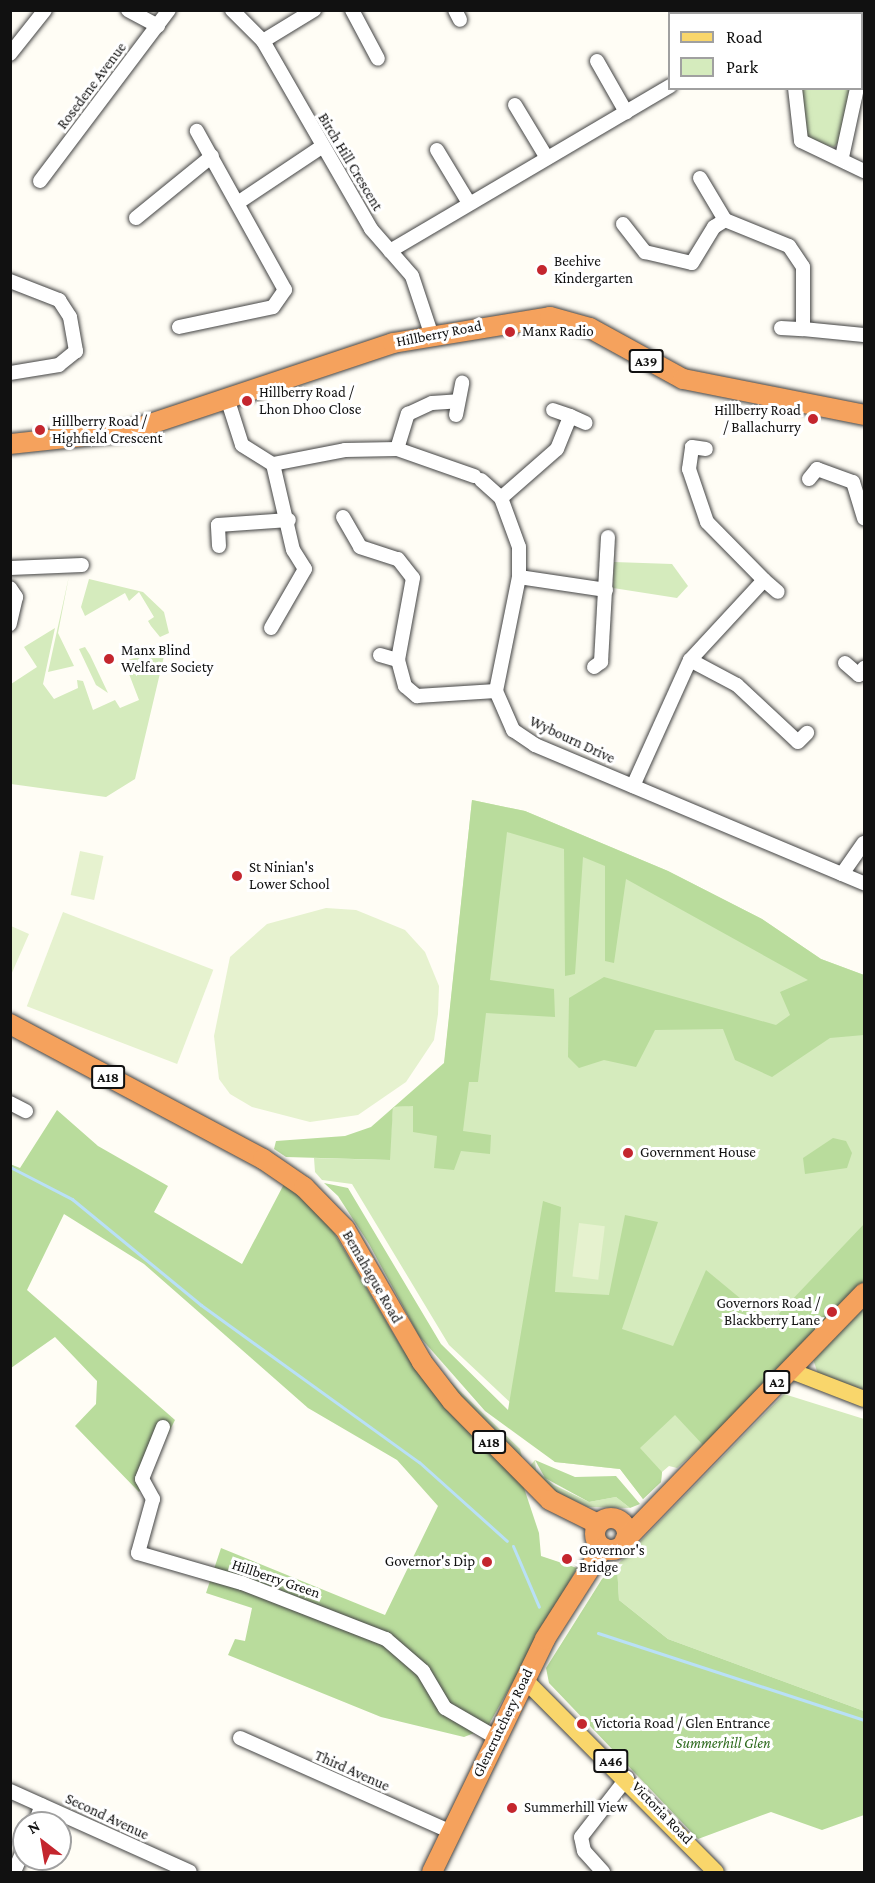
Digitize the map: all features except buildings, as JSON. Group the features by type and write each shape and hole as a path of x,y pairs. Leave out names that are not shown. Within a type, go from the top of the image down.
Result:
{"highway":[{"name":"Hillberry Road","path":"10,444 129,431 228,402 431,333 531,318 567,319 683,378 864,415"},
{"name":"Bemahague Road","path":"10,1024 263,1160 304,1187 345,1229 422,1362 452,1401 550,1500 598,1524"},
{"name":"A2","path":"603,1548 613,1550 625,1540 864,1293"},
{"name":"A2","path":"598,1524 618,1521 646,1508 690,1472"},
{"path":"618,1521 625,1540"},
{"path":"598,1524 595,1537 603,1548"},
{"name":"Glencrutchery Road","path":"432,1872 495,1737 527,1682 545,1639 603,1548"}],"main road":[{"path":"789,1370 864,1399"},
{"name":"Victoria Road","path":"527,1682 627,1778 716,1872"}],"street":[{"path":"10,54 45,10"},
{"path":"128,10 158,26"},
{"name":"Rosedene Avenue","path":"40,180 169,10"},
{"name":"Birch Hill Crescent","path":"232,10 263,41 320,147 422,294 431,333"},
{"path":"263,41 314,10"},
{"path":"352,10 378,59"},
{"path":"597,60 626,112"},
{"path":"390,251 668,87"},
{"path":"795,90 801,141 842,157 864,171"},
{"path":"842,157 857,90"},
{"path":"515,105 546,158"},
{"path":"179,327 273,307 284,296 280,273 196,131"},
{"path":"239,202 320,147"},
{"path":"437,150 469,203"},
{"path":"136,218 212,156"},
{"path":"700,178 725,220 799,254 803,329"},
{"path":"623,224 645,252 692,263 714,227 725,220"},
{"path":"10,282 59,300 70,317 76,351 59,365 10,373"},
{"path":"781,328 864,335"},
{"path":"397,449 408,414 432,403 457,408 462,383"},
{"path":"228,402 242,445 273,464 345,450 397,449 477,478 501,498 519,547 519,577 496,691 417,696 399,676 398,660 413,593 408,566 360,547 343,517"},
{"path":"554,410 586,423"},
{"path":"501,498 557,449 570,416"},
{"path":"706,449 692,447 689,469 706,522 778,592"},
{"path":"271,628 305,568 293,550 289,520 273,464"},
{"path":"809,478 817,469 853,482 864,518"},
{"path":"219,546 218,525 289,520"},
{"path":"594,667 602,662 608,537"},
{"path":"11,569 82,565"},
{"path":"519,577 606,590"},
{"path":"633,786 690,660 764,580"},
{"path":"10,588 16,597 10,624"},
{"path":"380,655 398,660"},
{"path":"690,660 737,685 798,742 807,733"},
{"path":"845,663 863,674"},
{"name":"Wybourn Drive","path":"496,691 513,730 633,786 864,883"},
{"path":"842,874 864,843"},
{"path":"10,1103 26,1111"},
{"name":"Hillberry Green","path":"163,1427 142,1479 153,1499 138,1552 242,1583 386,1639 423,1671 445,1708 495,1737"},
{"name":"Third Avenue","path":"240,1738 451,1832"},
{"path":"603,1872 584,1851 581,1837 627,1778"},
{"name":"Second Avenue","path":"10,1791 190,1872"},
{"path":"40,1811 42,1805"}],"green space":[{"path":"800,90 852,90 841,140 834,147 807,141"},
{"path":"614,562 672,564 688,586 677,598 613,588"},
{"path":"69,576 58,633 74,666 48,672"},
{"path":"89,579 143,592 164,612 169,633 160,637 151,626 148,621 154,617 139,592 129,601 125,593 85,616 81,607"},
{"path":"55,628 43,684 54,699 78,688 77,680 83,681 93,710 115,700 120,708 139,700 124,661 138,657 142,662 165,652 135,779 106,797 11,784 11,684 37,667 24,647"},
{"path":"85,647 108,693 96,685 79,649"},
{"name":"Government House","path":"472,800 525,811 668,871 762,919 821,959 864,975 864,1281 703,1445 677,1468 669,1466 662,1472 661,1482 643,1499 620,1469 555,1462 529,1420 449,1345 352,1184 322,1180 315,1172 314,1158 389,1160 393,1107 440,1104"},
{"path":"472,800 525,811 668,871 762,919 821,959 864,975 864,1035 830,1038 772,1077 735,1060 723,1029 655,1030 636,1067 604,1060 579,1068 568,1057 569,998 604,977 776,1025 790,1015 780,992 808,980 626,879 614,963 605,961 605,866 583,857 575,974 565,976 564,849 507,832 490,980 554,989 555,1017 486,1013 478,1082 469,1082 463,1131 491,1135 490,1154 461,1151 454,1170 434,1168 437,1136 413,1132 413,1106 394,1107 444,1063"},
{"path":"80,851 103,856 94,900 71,895"},
{"path":"326,908 356,910 405,930 425,952 439,986 438,1014 434,1040 406,1082 358,1115 310,1122 252,1107 230,1094 219,1079 214,1036 230,957 267,924"},
{"path":"63,912 213,970 177,1064 27,1006"},
{"path":"11,926 29,934 11,975"},
{"path":"393,1108 390,1160 286,1157 274,1149 276,1141 345,1136 371,1127"},
{"path":"57,1110 98,1146 168,1186 154,1212 242,1264 284,1184 326,1219 403,1350 523,1485 539,1533 541,1556 577,1568 487,1728 464,1737 381,1717 228,1655 235,1639 245,1641 252,1608 206,1593 221,1548 385,1615 438,1506 397,1460 308,1408 144,1264 64,1214 27,1290 175,1420 139,1492 75,1426 96,1404 97,1381 55,1337 11,1368 10,1164 20,1168"},
{"path":"833,1138 846,1141 852,1153 847,1168 805,1174 803,1158"},
{"path":"324,1183 348,1188 441,1344 508,1410 543,1201 561,1207 555,1292 609,1295 625,1215 658,1222 622,1329 673,1346 706,1270 770,1323 864,1224 864,1281 703,1445 675,1415 640,1448 662,1472 661,1482 643,1499 620,1469 555,1462 485,1411 419,1336 369,1244 338,1196"},
{"path":"579,1223 605,1226 598,1280 572,1277"},
{"path":"864,1307 864,1390 819,1377 813,1359"},
{"path":"434,1366 520,1449 522,1457 516,1460"},
{"path":"784,1394 864,1419 864,1711 668,1639 619,1600 617,1565"},
{"path":"535,1460 536,1470 554,1485 589,1502 616,1497 630,1508 588,1507 549,1489 529,1467"},
{"path":"535,1460 575,1477 616,1476 640,1504 630,1508 616,1497 589,1502 545,1478"},
{"name":"Summerhill Glen","path":"617,1565 619,1600 668,1639 864,1711 864,1815 822,1830 771,1812 698,1839 549,1683 546,1668 602,1579"}],"waterway":[{"path":"10,1167 72,1199 201,1305 419,1462 507,1541"},
{"path":"513,1546 539,1607"},
{"path":"598,1633 864,1720"}],"place":[{"name":"Beehive Kindergarten","path":"542,270"},
{"name":"Manx Radio","path":"510,332"},
{"name":"Hillberry Road / Lhon Dhoo Close","path":"247,401"},
{"name":"Hillberry Road / Ballachurry","path":"813,419"},
{"name":"Hillberry Road / Highfield Crescent","path":"40,430"},
{"name":"Manx Blind Welfare Society","path":"109,659"},
{"name":"St Ninian's Lower School","path":"237,876"},
{"name":"Government House","path":"628,1153"},
{"name":"Governors Road / Blackberry Lane","path":"832,1312"},
{"name":"Governor's Bridge","path":"567,1559"},
{"name":"Governor's Dip","path":"487,1562"},
{"name":"Victoria Road / Glen Entrance","path":"582,1724"},
{"name":"Summerhill View","path":"512,1808"}]}
